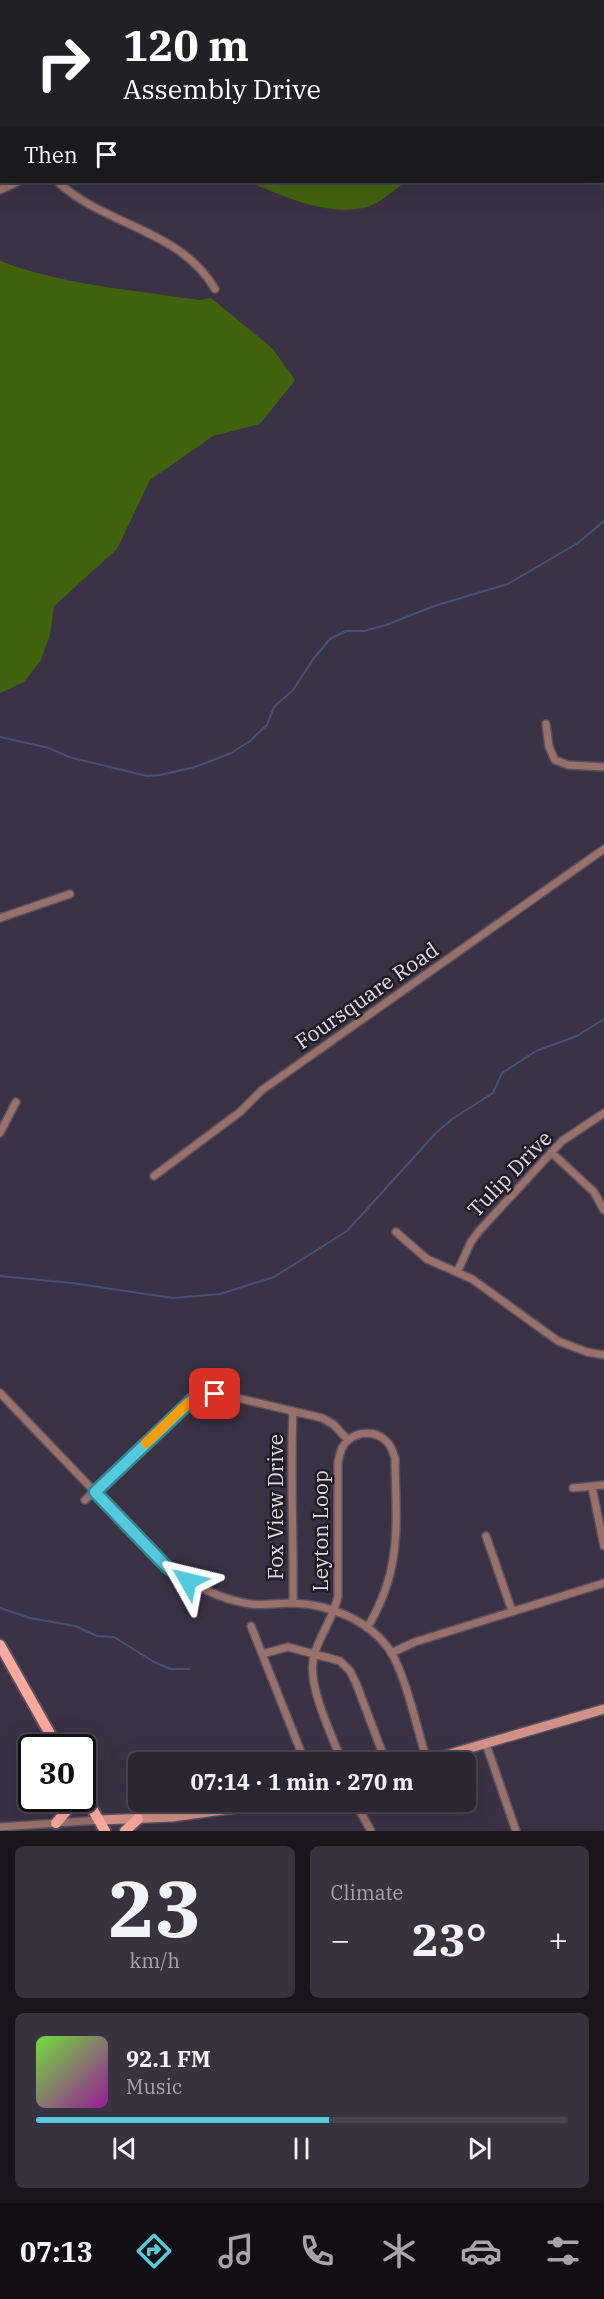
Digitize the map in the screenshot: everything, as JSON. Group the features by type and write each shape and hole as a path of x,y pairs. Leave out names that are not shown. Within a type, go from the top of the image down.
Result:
{"main road":[{"path":"0,1645 50,1734"},
{"path":"56,1823 66,1812"},
{"path":"94,1812 105,1831"},
{"path":"125,1831 138,1819"}],"street":[{"path":"0,190 15,183"},
{"path":"59,183 86,205 153,234 180,252 202,270 215,289"},
{"path":"546,724 549,747 555,760 568,765 604,767"},
{"name":"Foursquare Road","path":"154,1176 240,1112 262,1090 604,849"},
{"path":"0,918 70,894"},
{"path":"0,1133 16,1102"},
{"name":"Tulip Drive","path":"457,1272 471,1242 479,1231 551,1152 562,1141 604,1113"},
{"path":"551,1152 594,1192 604,1210"},
{"path":"396,1232 427,1259 472,1279 558,1341 604,1355"},
{"path":"0,1393 167,1567 188,1581 229,1599 252,1604 293,1603 336,1610 367,1628 391,1653 402,1680 422,1752"},
{"path":"85,1500 192,1400 203,1395 225,1395 322,1418 333,1424 348,1440 367,1432 376,1434 386,1440 395,1458 396,1538 389,1582 367,1628"},
{"name":"Fox View Drive","path":"293,1411 291,1465 294,1522 293,1603"},
{"name":"Leyton Loop","path":"336,1610 339,1596 338,1462 342,1448 348,1440"},
{"path":"573,1488 604,1485"},
{"path":"592,1487 604,1546"},
{"path":"486,1536 512,1611"},
{"path":"391,1653 415,1642 604,1583"},
{"path":"336,1610 314,1653 312,1666 315,1688 338,1752"},
{"path":"251,1626 301,1752"},
{"path":"262,1654 288,1647 340,1661 350,1671 382,1752"},
{"path":"459,1752 604,1709"},
{"path":"486,1744 516,1831"},
{"path":"0,1827 138,1819 210,1812"},
{"path":"361,1812 371,1831"}],"green space":[{"path":"251,183 405,183 372,205 352,209 307,204"},
{"path":"0,261 48,276 98,286 199,300 211,298 273,349 295,380 260,424 213,436 150,480 117,549 54,606 50,634 41,660 24,682 0,693"}],"waterway":[{"path":"0,737 49,748 69,757 147,776 195,767 231,753 250,741 267,725 274,707 293,690 330,639 346,631 364,631 386,625 434,606 508,584 578,543 604,521"},
{"path":"0,1276 72,1283 173,1298 220,1294 274,1277 347,1231 435,1134 452,1119 493,1093 502,1073 536,1051 577,1036 604,1019"},
{"path":"0,1608 30,1618 75,1626 97,1636 114,1637 154,1662 170,1669 189,1669"}],"slow traffic":[{"path":"146,1443 188,1403"}],"route":[{"path":"188,1581 167,1567 95,1492 192,1400 203,1395 215,1394"}]}
